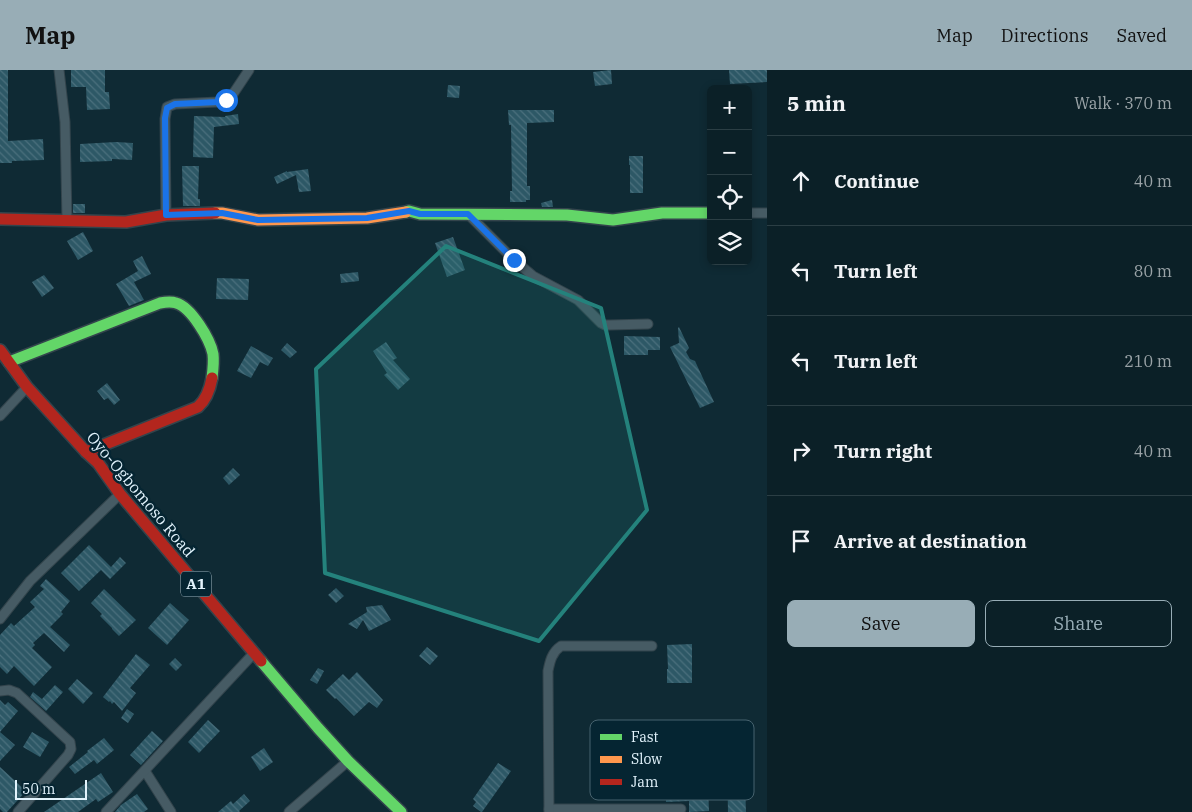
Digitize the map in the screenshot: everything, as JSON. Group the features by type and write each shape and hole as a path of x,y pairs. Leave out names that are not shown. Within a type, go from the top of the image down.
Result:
{"main road":[{"path":"0,219 126,222 166,215 222,213 258,220 367,218 409,211 420,214 566,215 612,220 662,213 707,213"},
{"path":"9,362 160,303 178,303 190,314 204,331 214,353 208,393 202,405 86,452"},
{"name":"Oyo-Ogbomoso Road","path":"0,350 27,387 98,463 120,494 318,728 348,761 401,812"}],"street":[{"path":"59,70 65,122 67,221"},
{"path":"166,215 165,118 167,108 175,104 226,100 233,94 249,70"},
{"path":"752,213 767,213"},
{"path":"468,214 514,260 533,276 578,300 604,325 648,324"},
{"path":"0,416 27,387"},
{"path":"0,619 30,581 120,494"},
{"path":"652,646 562,646 553,654 548,671 549,810 681,809"},
{"path":"106,812 254,653"},
{"path":"0,691 9,690 17,693 70,742 71,748 68,755 18,812"},
{"path":"289,812 348,761"},
{"path":"145,771 171,812"}],"highlighted area":[{"path":"446,246 601,308 647,510 539,641 325,573 316,369"}],"building":[{"path":"0,70 8,70 8,141 43,139 44,160 0,163"},
{"path":"71,70 105,70 105,92 109,92 110,109 87,110 86,87 71,87"},
{"path":"611,70 612,84 595,86 593,72"},
{"path":"729,70 767,70 767,82 730,84"},
{"path":"448,85 460,86 459,98 447,97"},
{"path":"508,110 554,110 554,122 527,123 527,186 530,186 530,200 526,200 526,202 510,202 510,191 512,191 511,125 509,125"},
{"path":"238,114 239,124 214,127 213,158 193,157 194,116 225,117"},
{"path":"133,143 132,160 112,159 112,161 80,162 80,144"},
{"path":"629,156 643,156 643,193 630,193"},
{"path":"182,166 199,166 198,199 200,199 200,206 183,206"},
{"path":"308,169 311,191 299,192 296,175 277,184 274,177 287,171"},
{"path":"552,200 553,207 542,207 541,203"},
{"path":"73,204 85,204 85,213 73,213"},
{"path":"83,232 93,251 78,260 67,241"},
{"path":"453,237 465,270 447,277 435,243"},
{"path":"142,256 151,274 134,282 144,300 129,306 116,284 138,271 133,261"},
{"path":"358,272 359,281 341,283 340,274"},
{"path":"44,275 54,288 42,297 32,282"},
{"path":"217,278 249,279 248,300 216,299"},
{"path":"679,327 689,348 686,352 690,359 695,361 714,402 700,408 670,347 679,343"},
{"path":"624,336 660,337 660,350 648,350 648,355 624,355"},
{"path":"386,342 397,358 393,360 410,379 398,390 384,375 387,373 373,351"},
{"path":"287,343 297,352 290,358 281,350"},
{"path":"251,346 273,358 268,366 260,362 251,378 237,371"},
{"path":"107,383 120,400 114,405 108,398 104,400 97,391"},
{"path":"233,468 240,475 229,485 223,478"},
{"path":"89,545 111,567 120,557 126,563 110,579 101,570 79,591 61,573"},
{"path":"46,579 70,601 61,612 63,614 50,627 70,645 64,652 44,633 33,643 35,645 32,648 52,667 34,686 14,666 7,674 0,667 0,635 11,623 14,626 35,607 30,602 44,589 40,586"},
{"path":"336,588 344,596 336,603 328,595"},
{"path":"104,589 136,620 119,636 100,616 102,614 91,603"},
{"path":"170,603 189,620 167,645 148,628"},
{"path":"382,605 391,620 369,631 363,620 357,629 348,624 367,612 366,607"},
{"path":"692,644 692,683 667,683 667,645"},
{"path":"427,647 438,656 430,665 419,656"},
{"path":"136,654 150,665 130,688 136,693 122,711 114,702 112,704 103,697"},
{"path":"175,658 182,665 176,671 169,664"},
{"path":"318,668 324,671 317,684 310,680"},
{"path":"357,672 383,700 377,708 369,702 354,716 326,690 343,674 349,680"},
{"path":"77,679 93,693 83,704 68,689"},
{"path":"55,685 63,692 46,711 30,697 33,692 42,699"},
{"path":"0,700 5,705 8,702 18,711 0,732"},
{"path":"127,709 134,714 128,723 121,718"},
{"path":"208,720 220,731 199,753 188,742"},
{"path":"152,731 163,741 141,765 130,755"},
{"path":"0,732 15,745 0,761"},
{"path":"32,732 49,742 40,757 23,747"},
{"path":"104,738 114,750 97,764 94,760 75,774 69,767"},
{"path":"264,748 273,762 260,771 251,757"},
{"path":"498,763 511,771 481,812 473,806 476,802 473,799"},
{"path":"0,767 26,791 7,812 3,812 0,809"},
{"path":"101,773 113,792 98,802 96,799 78,812 44,812"},
{"path":"137,794 148,809 144,812 115,812 121,805"},
{"path":"244,794 250,801 240,812 218,812 231,801 233,804"},
{"path":"666,800 709,800 709,811 689,812 689,801 666,802"},
{"path":"728,800 746,800 746,812 728,812"}],"traffic: fast":[{"path":"406,212 420,214 567,215 613,220 662,213 707,213"},
{"path":"9,362 160,303 172,302 188,311 204,332 213,354 212,378"},
{"path":"261,661 348,761 401,812"}],"traffic: slow":[{"path":"215,213 258,220 367,218 406,212"}],"traffic: jam":[{"path":"0,219 126,222 166,215 215,213"},
{"path":"0,350 27,387 98,463 120,494 261,661"},
{"path":"86,452 198,407 208,394 212,378"}],"route":[{"path":"226,100 175,104 167,108 165,118 166,215 222,213 258,220 367,218 409,211 420,214 468,214 514,260"}]}
